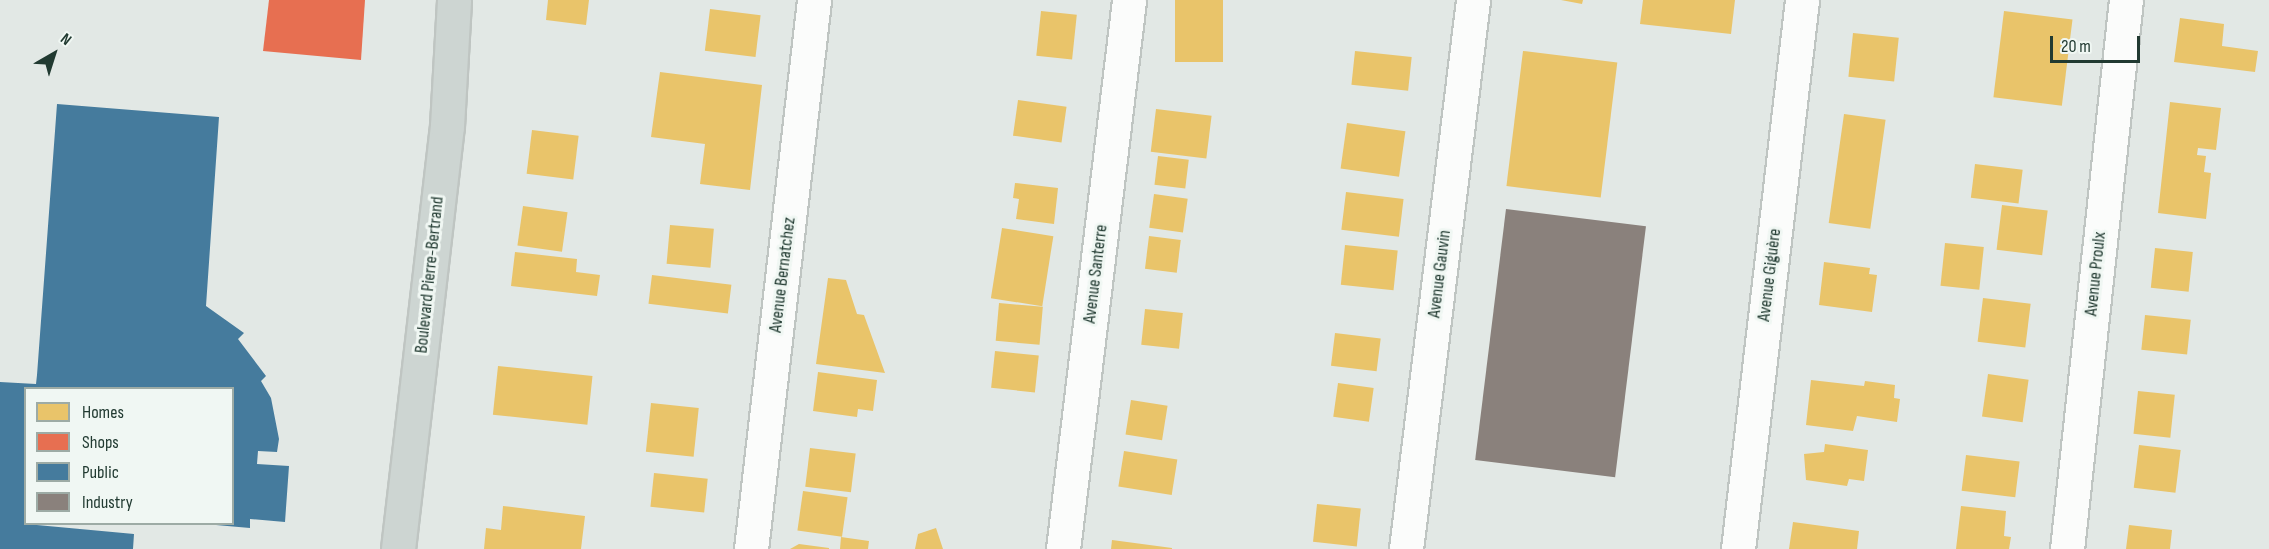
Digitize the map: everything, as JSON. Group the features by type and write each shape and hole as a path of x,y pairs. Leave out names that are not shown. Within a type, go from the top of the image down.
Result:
{"main road":[{"name":"Boulevard Pierre-Bertrand","path":"398,549 447,126 454,0"}],"street":[{"name":"Avenue Bernatchez","path":"751,549 814,0"},
{"name":"Avenue Santerre","path":"1063,549 1129,0"},
{"name":"Avenue Gauvin","path":"1406,549 1473,0"},
{"name":"Avenue Giguère","path":"1738,549 1802,0"},
{"name":"Avenue Proulx","path":"2067,549 2126,0"}],"building: Homes":[{"path":"548,0 589,0 586,25 546,20"},
{"path":"1175,0 1223,0 1223,62 1175,62"},
{"path":"1561,0 1583,0 1582,4"},
{"path":"1643,0 1735,0 1731,34 1640,24"},
{"path":"710,9 761,15 756,57 705,51"},
{"path":"1041,11 1077,15 1072,60 1036,56"},
{"path":"2004,11 2072,19 2062,106 1993,97"},
{"path":"2180,18 2224,24 2222,46 2258,51 2255,72 2174,62"},
{"path":"1853,33 1899,38 1894,82 1848,77"},
{"path":"1355,51 1412,57 1408,91 1351,85"},
{"path":"1523,51 1617,63 1601,198 1506,186"},
{"path":"660,72 762,85 750,190 700,184 705,144 651,137"},
{"path":"1018,100 1067,107 1062,142 1013,136"},
{"path":"2170,102 2221,108 2216,150 2198,148 2197,155 2206,156 2204,172 2211,173 2206,219 2158,213"},
{"path":"1156,109 1212,116 1206,159 1151,152"},
{"path":"1844,114 1886,120 1870,229 1829,223"},
{"path":"1347,123 1405,131 1399,177 1341,169"},
{"path":"532,130 579,136 573,179 527,174"},
{"path":"1158,156 1189,160 1185,189 1154,185"},
{"path":"1975,164 2023,170 2018,204 1971,198"},
{"path":"1015,183 1058,188 1054,224 1016,219 1019,199 1013,198"},
{"path":"1346,192 1404,199 1399,237 1341,230"},
{"path":"1154,194 1188,199 1183,232 1149,228"},
{"path":"2002,205 2048,211 2042,255 1997,250"},
{"path":"523,206 568,212 562,252 517,246"},
{"path":"670,225 714,229 710,268 667,264"},
{"path":"1002,228 1053,236 1042,306 991,298"},
{"path":"1149,236 1181,240 1177,273 1145,269"},
{"path":"1945,243 1984,247 1979,290 1941,286"},
{"path":"1345,245 1398,251 1394,290 1341,285"},
{"path":"2155,248 2193,252 2189,292 2151,288"},
{"path":"515,252 577,259 576,272 600,275 597,296 511,286"},
{"path":"1824,262 1870,268 1869,274 1877,275 1872,312 1819,305"},
{"path":"652,275 731,285 728,314 648,304"},
{"path":"828,278 846,280 857,314 864,315 885,373 816,364"},
{"path":"1983,298 2031,304 2025,348 1978,342"},
{"path":"999,303 1043,307 1040,345 996,341"},
{"path":"1145,309 1183,313 1179,349 1141,345"},
{"path":"2145,315 2191,320 2187,355 2141,350"},
{"path":"1335,333 1381,339 1377,371 1331,366"},
{"path":"995,351 1039,356 1035,392 991,388"},
{"path":"498,366 592,376 587,425 493,415"},
{"path":"818,372 877,380 873,411 858,409 857,417 813,411"},
{"path":"1988,374 2029,380 2023,422 1982,417"},
{"path":"1811,380 1864,386 1865,381 1895,385 1894,398 1900,399 1897,422 1857,416 1853,431 1806,425"},
{"path":"1338,383 1374,388 1369,422 1333,417"},
{"path":"2138,391 2175,395 2170,438 2134,434"},
{"path":"1131,400 1168,406 1162,440 1126,435"},
{"path":"651,403 699,408 694,457 646,452"},
{"path":"1825,444 1868,450 1864,481 1849,479 1847,486 1806,480 1804,454 1824,452"},
{"path":"2139,445 2181,450 2175,493 2134,488"},
{"path":"810,448 856,454 851,492 805,487"},
{"path":"1124,451 1177,459 1172,495 1118,487"},
{"path":"1966,455 2020,462 2015,497 1962,491"},
{"path":"654,473 708,479 704,512 650,507"},
{"path":"803,491 848,497 842,537 797,531"},
{"path":"1317,504 1361,509 1357,546 1313,542"},
{"path":"503,506 585,516 581,549 484,549 486,528 501,530"},
{"path":"1961,506 2006,511 2004,536 2011,537 2009,549 1956,549"},
{"path":"1793,522 1859,531 1857,549 1789,549"},
{"path":"2129,525 2172,530 2170,549 2126,549"},
{"path":"936,528 943,549 915,549 918,534"},
{"path":"841,537 869,541 868,549 840,549"},
{"path":"1112,540 1172,548 1172,549 1111,549"},
{"path":"799,544 829,548 829,549 790,549"}],"building: Shops":[{"path":"269,0 365,0 361,60 263,51"}],"building: Public":[{"path":"57,104 219,117 206,306 244,333 238,339 266,376 261,381 271,398 279,439 277,452 258,451 257,464 289,466 285,522 250,519 250,528 216,525 234,525 234,387 24,387 24,525 134,534 133,549 0,549 0,382 36,384"}],"building: Industry":[{"path":"1506,209 1646,226 1615,477 1475,460"}]}
